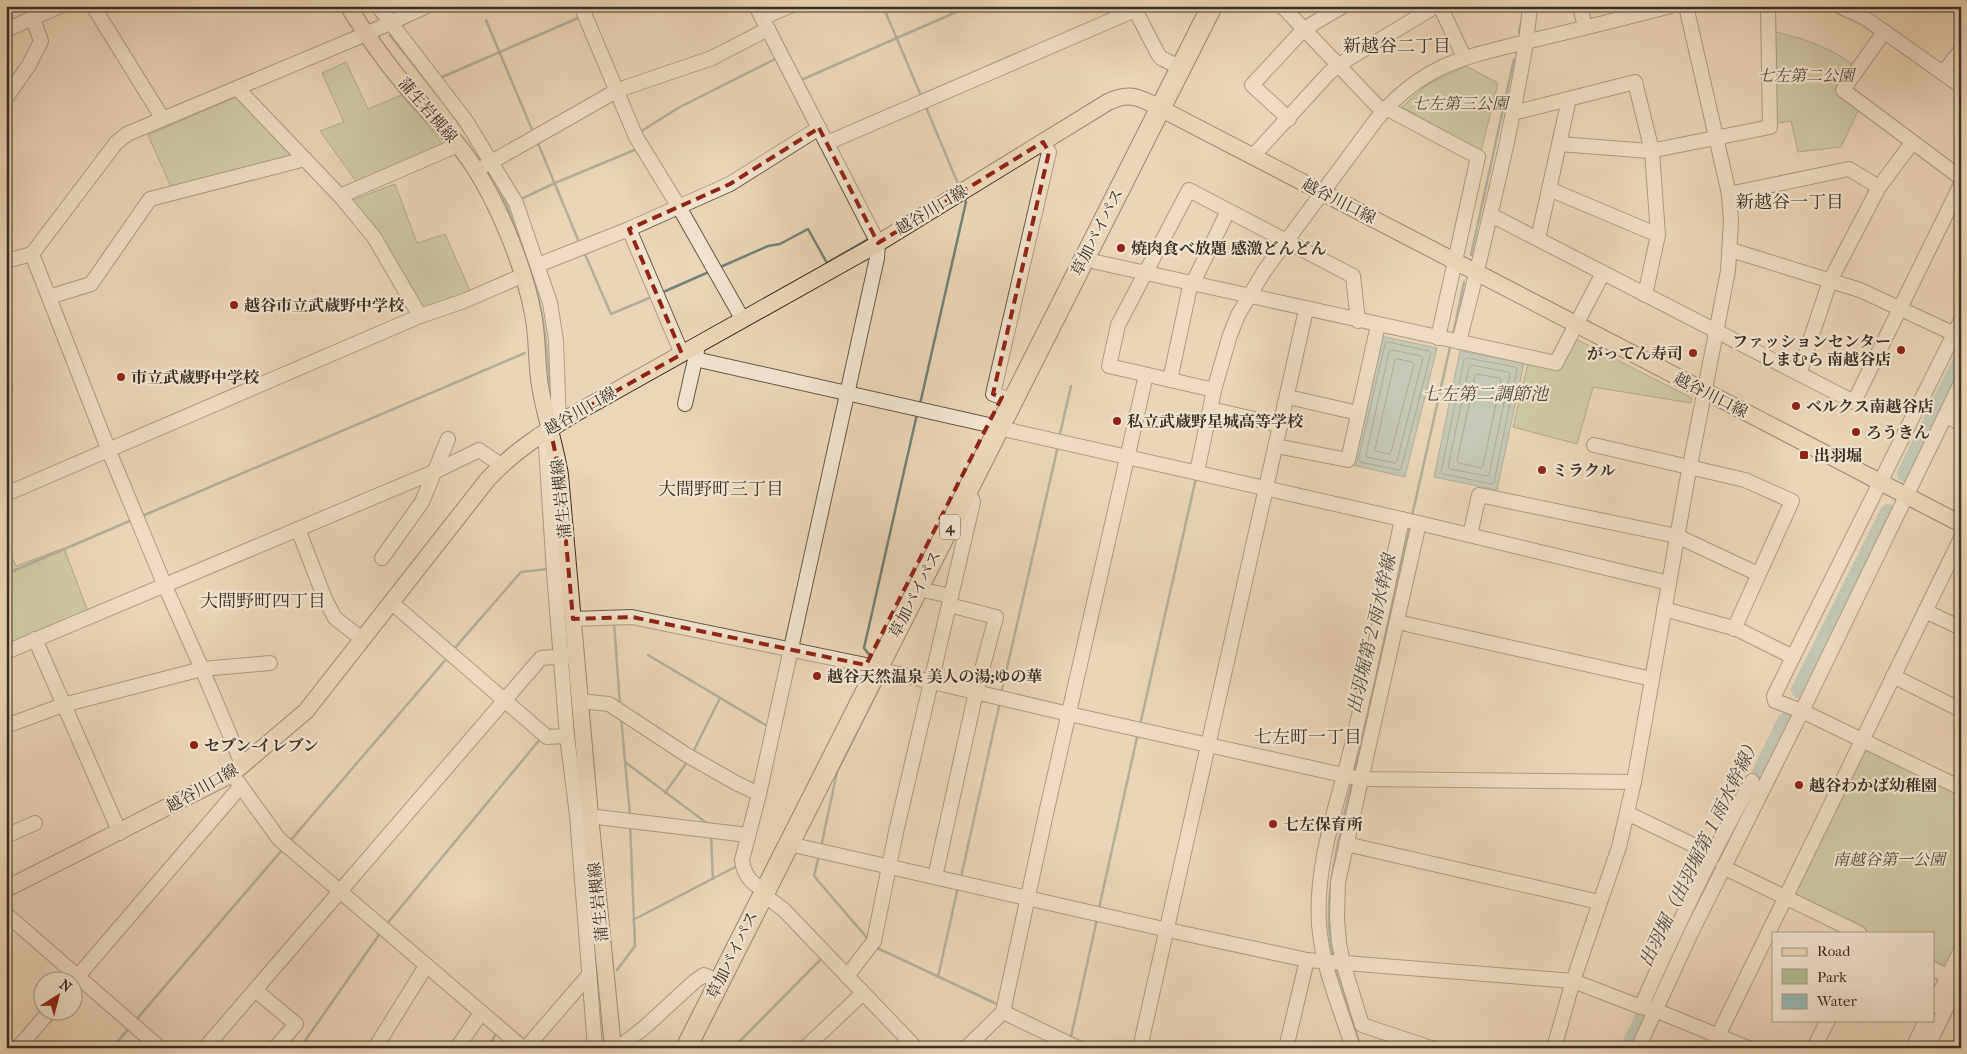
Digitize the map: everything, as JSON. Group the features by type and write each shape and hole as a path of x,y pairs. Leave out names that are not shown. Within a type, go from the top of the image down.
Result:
{"highway":[{"name":"草加バイパス","path":"1176,66 1199,6"},
{"name":"草加バイパス","path":"674,1048 709,977 759,889 789,844 872,667 918,589 956,535 966,494 994,426 1002,397 1176,66 1212,6"},
{"name":"草加バイパス","path":"686,1048 759,889 994,426 1085,257 1155,106"}],"main road":[{"name":"蒲生岩槻線","path":"348,6 366,34 404,84 458,145 476,170 494,201 524,276 533,312 540,383 556,446 560,474 573,619 569,656 580,701 583,815 613,1048"},
{"name":"越谷川口線","path":"6,889 239,775 306,711 474,497 501,465 531,440 692,353 743,320 878,243 1118,97 1137,96 1961,524"}],"street":[{"path":"6,30 60,6"},
{"path":"93,6 163,119"},
{"path":"378,6 466,121 492,161 516,203 550,303 556,340 552,428 569,656 567,736 583,815 588,976 595,1048"},
{"path":"6,260 32,254 116,143 127,134 366,34 427,6"},
{"path":"582,6 636,137 679,207 743,320"},
{"path":"476,170 618,90 712,58 762,18 790,6"},
{"path":"1282,6 1338,66 1384,110 1478,157 1438,338"},
{"path":"1288,119 1252,85 1304,29 1343,6"},
{"path":"1253,156 1330,72 1438,6 1464,57"},
{"path":"1459,342 1491,215 1513,113 1527,42 1530,6"},
{"path":"1580,6 1585,28"},
{"path":"1197,472 1214,390 1230,335 1248,296 1286,241 1384,110 1411,85 1447,64 1464,57 1671,6"},
{"path":"1554,1048 1573,981 1619,847 1634,782 1677,536 1731,250 1729,194 1686,6"},
{"path":"1559,144 1652,151 1770,127 1768,6"},
{"path":"1838,6 1865,18 1961,86"},
{"path":"827,143 1134,8 1158,54 1176,66"},
{"path":"762,18 878,243 877,258 848,393 759,794 742,860 742,867 750,881 784,910 916,1048"},
{"path":"6,98 29,65 41,41 33,19"},
{"path":"1884,32 1843,90 1961,178"},
{"path":"1943,73 1961,50"},
{"path":"1513,113 1635,82 1652,151 1658,235 1644,295"},
{"path":"237,88 340,196 374,237 420,316"},
{"path":"1538,239 1569,98"},
{"path":"538,266 629,229 730,184 819,128"},
{"path":"1002,397 993,394 1049,152 1043,142"},
{"path":"1799,374 1830,281 1879,187 1912,143"},
{"path":"340,196 458,145"},
{"path":"49,297 91,284 150,199 305,159"},
{"path":"1729,194 1849,169 1879,187"},
{"path":"1491,215 1854,402 1961,184"},
{"path":"1549,189 1658,235"},
{"path":"1214,390 1109,366 1118,325 1189,190 1353,276 1358,321"},
{"path":"1170,380 1192,283 1228,211"},
{"path":"629,229 692,353 685,404"},
{"path":"1731,250 1860,290 1957,336"},
{"path":"32,254 109,451 202,669 239,775 279,839 426,966 525,1048 588,976"},
{"path":"1085,257 1096,262 1306,310 1556,363 1602,273"},
{"path":"6,494 420,316 464,301 524,276"},
{"path":"1140,1048 1168,930 1196,794 1209,746 1288,397 1306,310"},
{"path":"1961,320 1957,336 1880,482 1774,696 1775,701 1802,711 1961,788"},
{"path":"1276,446 1348,460 1378,325"},
{"path":"692,353 848,393 1420,523 1669,583"},
{"path":"966,1048 1003,1012 1027,898 1146,375"},
{"path":"1638,1048 1723,867 1802,711 1961,383"},
{"path":"1288,397 1358,413"},
{"path":"1210,409 1281,425"},
{"path":"1945,416 1961,423"},
{"path":"382,558 422,502 448,439"},
{"path":"1594,445 1745,480 1792,501 1734,629"},
{"path":"6,652 298,530 436,471 479,450 501,465"},
{"path":"1470,535 1479,495 1677,536 1758,574"},
{"path":"1353,1048 1324,961 1319,923 1321,883 1325,849 1344,775 1402,519"},
{"path":"1420,523 1346,844 1338,882 1337,902 1339,943 1343,963 1362,1025 1430,1048"},
{"path":"298,530 325,599 335,618 362,639"},
{"path":"848,976 874,942 896,832 950,601 956,535"},
{"path":"1715,1042 1961,538"},
{"path":"918,589 996,616 976,692 935,876"},
{"path":"392,603 547,737 567,736"},
{"path":"1664,609 1734,629 1793,657"},
{"path":"1925,610 1961,628"},
{"path":"573,619 632,617 872,667 1069,714 1361,779 1634,782"},
{"path":"1397,622 1652,679"},
{"path":"35,639 120,833"},
{"path":"205,1048 541,658 569,656"},
{"path":"6,726 63,705 202,669 270,663"},
{"path":"1893,676 1961,710"},
{"path":"580,701 609,704 685,754 759,794"},
{"path":"82,972 239,775"},
{"path":"1641,1007 1712,854 1752,781"},
{"path":"1627,813 1712,854"},
{"path":"583,815 748,835"},
{"path":"6,836 35,823"},
{"path":"789,844 1307,960 1573,981 1641,1007 1655,1010 1715,1042 1748,1048"},
{"path":"1346,844 1599,902"},
{"path":"1723,867 1857,932"},
{"path":"6,914 68,972"},
{"path":"1926,1048 1956,978 1961,950"},
{"path":"1286,1048 1307,960"},
{"path":"375,1048 426,966"},
{"path":"1934,969 1956,978"},
{"path":"618,1048 645,1027 695,981 704,975 709,977"},
{"path":"1934,1005 1956,978"},
{"path":"82,984 160,1048"},
{"path":"255,990 296,1024 275,1048"},
{"path":"805,1048 863,992"},
{"path":"457,1048 482,1012"},
{"path":"1003,1012 1078,1048"},
{"path":"18,1048 40,1022"},
{"path":"1814,1048 1827,1022"},
{"path":"1913,1048 1925,1022"}],"highlighted area":[{"path":"819,128 878,243 1043,142 1049,152 993,394 1002,397 866,665 632,617 573,619 560,475 550,428 682,354 629,229 730,184"}],"green space":[{"name":"七左第二公園","path":"1772,31 1814,43 1853,64 1836,90 1859,109 1841,147 1798,152 1791,121 1773,124"},
{"path":"346,62 368,109 404,94 444,146 358,184 320,131 344,122 322,73"},
{"name":"七左第三公園","path":"1466,66 1498,83 1481,151 1402,107 1428,84"},
{"path":"238,96 295,154 171,187 148,135"},
{"path":"395,184 417,243 445,234 470,291 421,312 354,208 353,200"},
{"path":"1576,339 1692,398 1691,403 1593,387 1577,444 1513,427 1528,363 1561,369"},
{"path":"6,544 16,566 64,548 88,612 6,646"},
{"name":"南越谷第一公園","path":"1862,744 1961,793 1961,941 1947,970 1934,964 1934,932 1867,932 1792,896"}],"water":[{"path":"1381,336 1437,348 1405,477 1352,465"},
{"name":"七左第二調節池","path":"1460,351 1524,363 1497,490 1434,477"}],"waterway":[{"path":"370,6 378,18"},
{"path":"883,6 922,98"},
{"path":"801,80 970,6"},
{"path":"440,78 578,18"},
{"name":"出羽堀第２雨水幹線","path":"1519,32 1522,18"},
{"path":"486,20 533,132"},
{"path":"390,35 439,97"},
{"path":"640,132 678,108 777,58"},
{"name":"出羽堀第２雨水幹線","path":"1471,255 1514,59"},
{"path":"925,105 959,186"},
{"path":"447,107 464,131"},
{"path":"537,141 579,242"},
{"path":"519,200 637,149"},
{"path":"496,182 519,240"},
{"path":"920,404 966,202 964,198"},
{"path":"718,268 768,246 780,244 808,229 827,263 870,238"},
{"path":"584,252 611,314 654,296"},
{"path":"661,293 711,271"},
{"path":"532,276 540,305 545,335 550,397"},
{"name":"出羽堀第２雨水幹線","path":"1453,335 1464,282"},
{"name":"出羽堀第２雨水幹線","path":"1412,516 1450,347"},
{"path":"142,516 525,353"},
{"name":"出羽堀（出羽堀第１雨水幹線）","path":"1905,474 1961,360"},
{"path":"1059,438 1071,386"},
{"path":"873,660 864,648 917,414"},
{"path":"1001,694 1058,446"},
{"path":"1140,725 1196,478"},
{"name":"出羽堀（出羽堀第１雨水幹線）","path":"1799,690 1888,512"},
{"path":"6,574 132,520"},
{"name":"出羽堀第２雨水幹線","path":"1354,772 1409,530"},
{"path":"454,649 521,572 548,569"},
{"path":"614,623 620,704"},
{"path":"648,655 769,727"},
{"path":"290,841 448,657"},
{"path":"821,847 837,772 885,676"},
{"path":"693,752 720,698"},
{"path":"961,877 1000,702"},
{"path":"621,717 630,816"},
{"name":"出羽堀（出羽堀第１雨水幹線）","path":"1749,796 1785,721"},
{"path":"1099,908 1138,733"},
{"path":"386,925 541,738"},
{"path":"665,793 688,761"},
{"path":"625,762 708,824"},
{"name":"出羽堀第２雨水幹線","path":"1334,958 1330,937 1330,893 1337,847 1352,782"},
{"path":"617,970 635,946 630,824"},
{"path":"711,836 713,879"},
{"path":"135,1021 283,849"},
{"path":"819,855 814,876 868,939"},
{"path":"633,920 739,865"},
{"path":"938,977 958,887"},
{"path":"1071,1037 1097,919"},
{"path":"300,1048 381,932"},
{"path":"875,947 999,1005"},
{"path":"733,1048 822,958"},
{"name":"出羽堀第２雨水幹線","path":"1336,967 1361,1048"},
{"name":"出羽堀（出羽堀第１雨水幹線）","path":"1628,1048 1643,1017"},
{"path":"112,1048 130,1027"},
{"path":"488,1048 496,1034"},
{"path":"1079,1041 1094,1048"}],"place":[{"name":"焼肉食べ放題 感激どんどん","path":"1121,248"},
{"name":"越谷市立武蔵野中学校","path":"234,305"},
{"name":"ファッションセンター しまむら 南越谷店","path":"1901,350"},
{"name":"がってん寿司","path":"1693,353"},
{"name":"市立武蔵野中学校","path":"121,377"},
{"name":"ベルクス南越谷店","path":"1796,406"},
{"name":"私立武蔵野星城高等学校","path":"1117,421"},
{"name":"ろうきん","path":"1856,432"},
{"name":"出羽堀","path":"1804,455"},
{"name":"ミラクル","path":"1542,470"},
{"name":"越谷天然温泉 美人の湯;ゆの華","path":"817,676"},
{"name":"セブン-イレブン","path":"194,745"},
{"name":"越谷わかば幼稚園","path":"1799,785"},
{"name":"七左保育所","path":"1273,824"}],"district":[{"name":"新越谷二丁目","path":"1397,46"},
{"name":"新越谷一丁目","path":"1790,202"},
{"name":"大間野町三丁目","path":"721,489"},
{"name":"大間野町四丁目","path":"263,601"},
{"name":"七左町一丁目","path":"1308,737"}]}
